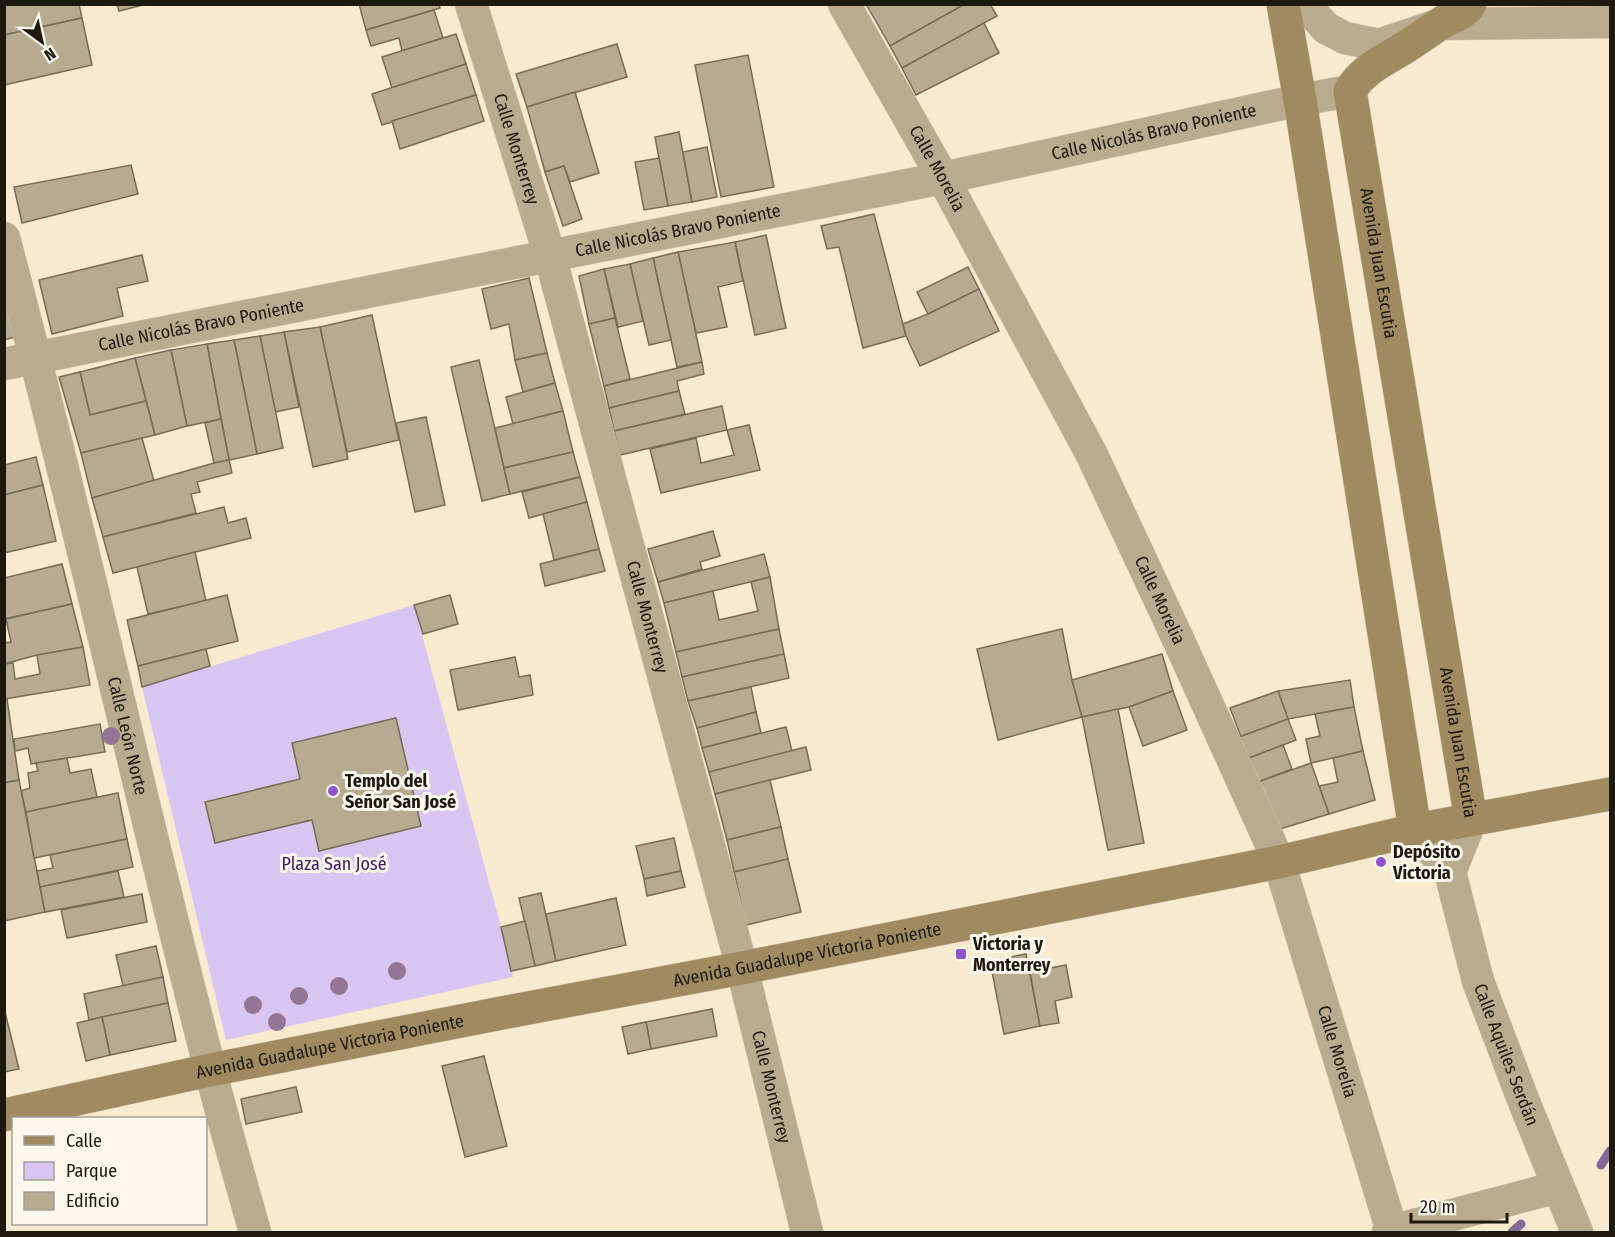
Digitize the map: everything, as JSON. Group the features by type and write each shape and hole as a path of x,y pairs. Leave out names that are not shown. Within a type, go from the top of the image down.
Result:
{"main road":[{"path":"1283,4 1415,830"},
{"path":"1350,91 1365,72 1467,9 1470,4"},
{"name":"Avenida Juan Escutia","path":"1350,91 1471,820"},
{"name":"Avenida Guadalupe Victoria Poniente","path":"4,1115 210,1070 1279,862 1415,830 1611,795"}],"street":[{"name":"Calle Monterrey","path":"471,4 550,256 742,968 807,1233"},
{"name":"Calle Morelia","path":"844,4 943,178 1092,455 1279,862 1390,1232"},
{"path":"1304,4 1326,28 1345,38 1379,45 1441,24 1611,22"},
{"name":"Calle Nicolás Bravo Poniente","path":"4,364 943,178 1350,91"},
{"name":"Calle León Norte","path":"4,238 36,358 210,1070 255,1233"},
{"name":"Avenida Juan Escutia","path":"1450,872 1471,820"},
{"path":"1415,830 1450,872"},
{"name":"Calle Aquiles Serdán","path":"1450,872 1478,981 1577,1233"},
{"path":"1390,1232 1558,1187"}],"green space":[{"name":"Plaza San José","path":"414,605 513,977 226,1040 142,687"}],"building":[{"path":"4,4 79,4 82,18 4,35"},
{"path":"117,4 147,4 119,11"},
{"path":"359,4 439,4 440,8 366,30"},
{"path":"866,4 965,4 890,46"},
{"path":"965,4 990,4 997,16 902,68 890,46"},
{"path":"434,10 443,38 402,51 399,38 371,46 366,30"},
{"path":"82,18 92,65 4,85 4,35"},
{"path":"984,23 999,53 916,95 902,68"},
{"path":"456,34 466,64 392,88 382,57"},
{"path":"617,44 627,77 527,107 516,74"},
{"path":"748,55 774,187 721,197 695,65"},
{"path":"466,64 476,95 382,125 372,94"},
{"path":"575,92 599,173 570,182 564,166 545,172 527,107"},
{"path":"476,95 484,121 400,149 392,121"},
{"path":"679,132 692,202 668,206 655,137"},
{"path":"707,147 717,197 692,202 683,152"},
{"path":"659,158 668,206 644,210 635,162"},
{"path":"131,165 138,194 22,223 14,187"},
{"path":"564,166 582,219 563,226 545,172"},
{"path":"874,214 906,336 863,348 839,247 827,249 821,226"},
{"path":"766,235 786,328 755,335 735,242"},
{"path":"735,242 743,281 718,287 727,327 696,333 678,252"},
{"path":"678,252 702,362 677,367 653,258"},
{"path":"142,255 148,281 117,288 123,316 52,334 39,280"},
{"path":"653,258 671,340 649,345 630,264"},
{"path":"630,264 643,321 618,327 604,269"},
{"path":"968,267 979,289 928,314 917,292"},
{"path":"604,269 615,318 589,324 579,276"},
{"path":"529,278 547,353 515,360 509,324 491,329 482,289"},
{"path":"979,289 999,331 920,366 903,324"},
{"path":"4,301 15,337 4,340"},
{"path":"372,315 399,440 347,452 320,327"},
{"path":"615,318 630,379 604,386 589,324"},
{"path":"320,327 348,459 313,467 284,332"},
{"path":"284,332 299,407 275,412 260,336"},
{"path":"260,336 283,448 257,454 234,340"},
{"path":"234,340 257,454 229,460 207,344"},
{"path":"207,344 221,419 187,426 171,350"},
{"path":"171,350 187,426 155,435 135,358"},
{"path":"547,353 555,383 523,392 515,360"},
{"path":"135,358 146,401 90,415 80,372"},
{"path":"479,360 510,494 482,501 451,367"},
{"path":"702,362 704,374 677,381 679,391 609,408 604,386"},
{"path":"80,372 90,415 146,401 155,435 81,453 59,377"},
{"path":"555,383 563,411 513,424 506,397"},
{"path":"679,391 685,414 614,431 609,408"},
{"path":"722,406 727,430 620,455 614,431"},
{"path":"563,411 573,452 504,468 495,428"},
{"path":"426,417 445,505 415,512 396,423"},
{"path":"221,419 229,460 214,463 205,423"},
{"path":"749,425 760,470 661,493 650,449 696,438 701,463 734,455 727,430"},
{"path":"142,438 154,481 92,498 81,453"},
{"path":"573,452 580,477 510,494 504,468"},
{"path":"36,457 43,485 4,495 4,465"},
{"path":"229,460 232,473 197,482 200,492 191,494 196,513 103,537 92,498"},
{"path":"580,477 587,502 529,518 522,492"},
{"path":"43,485 56,541 4,553 4,495"},
{"path":"587,502 599,549 554,560 543,514"},
{"path":"224,507 228,523 246,518 251,538 113,573 103,537"},
{"path":"713,531 720,556 700,562 702,569 658,582 648,549"},
{"path":"599,549 605,571 545,586 540,564"},
{"path":"195,552 206,601 148,614 137,567"},
{"path":"764,554 770,577 664,603 658,582"},
{"path":"62,564 72,604 4,619 4,578"},
{"path":"770,577 779,629 676,652 664,603 713,591 719,620 758,611 751,582"},
{"path":"227,595 238,641 138,666 127,620"},
{"path":"450,595 458,624 423,634 414,605"},
{"path":"72,604 83,647 37,655 4,664 4,643 11,642 6,619"},
{"path":"779,629 784,654 682,677 676,652"},
{"path":"1062,629 1082,717 998,740 977,649"},
{"path":"83,647 90,685 4,699 4,664 13,663 15,679 40,674 37,655"},
{"path":"206,649 210,666 142,687 138,666"},
{"path":"784,654 789,678 688,701 682,677"},
{"path":"1162,654 1173,691 1129,707 1082,717 1072,680"},
{"path":"515,657 519,677 530,675 533,695 458,710 450,670"},
{"path":"1350,680 1354,707 1288,719 1278,691"},
{"path":"751,687 756,712 697,728 688,701"},
{"path":"1173,691 1187,730 1143,746 1129,707"},
{"path":"1278,691 1288,719 1241,737 1230,708"},
{"path":"4,699 7,699 19,780 4,783"},
{"path":"1354,707 1363,751 1311,763 1306,739 1320,736 1315,714"},
{"path":"1118,709 1144,843 1108,850 1082,717"},
{"path":"756,712 761,733 702,748 697,728"},
{"name":"Templo del Señor San José","path":"396,718 421,826 319,851 312,820 215,843 205,802 300,779 292,743"},
{"path":"1288,719 1296,740 1249,758 1239,737"},
{"path":"100,724 105,752 31,764 28,748 15,751 14,739"},
{"path":"786,727 792,751 709,772 702,748"},
{"path":"1283,745 1292,769 1258,782 1249,758"},
{"path":"806,747 811,770 715,794 709,772"},
{"path":"1363,751 1375,800 1329,814 1319,786 1338,782 1333,758"},
{"path":"67,758 70,773 91,769 97,797 26,812 21,791 30,788 28,773 38,771 36,763"},
{"path":"1311,763 1329,814 1280,829 1258,782"},
{"path":"19,780 45,912 4,921 4,783"},
{"path":"770,780 781,827 727,840 715,794"},
{"path":"118,793 127,839 34,858 26,812"},
{"path":"781,827 788,859 734,872 727,840"},
{"path":"674,838 681,871 644,879 636,846"},
{"path":"127,839 133,867 40,887 37,871 53,868 50,855"},
{"path":"788,859 801,912 746,925 734,872"},
{"path":"118,871 124,897 45,912 40,887"},
{"path":"681,871 685,887 647,896 644,879"},
{"path":"541,893 556,961 535,966 519,898"},
{"path":"142,894 147,922 67,938 61,910"},
{"path":"616,898 626,945 556,961 546,914"},
{"path":"525,921 535,966 511,971 501,927"},
{"path":"156,946 163,977 123,986 116,955"},
{"path":"1026,954 1040,1026 1004,1034 990,961"},
{"path":"1066,965 1072,997 1055,1001 1059,1023 1040,1026 1030,972"},
{"path":"163,977 168,1003 89,1020 84,994"},
{"path":"168,1003 176,1041 110,1055 102,1017"},
{"path":"4,1008 19,1069 4,1072"},
{"path":"712,1009 717,1036 651,1049 646,1022"},
{"path":"102,1017 110,1055 86,1061 77,1023"},
{"path":"646,1022 651,1049 628,1054 622,1027"},
{"path":"484,1056 507,1146 465,1157 442,1066"},
{"path":"296,1087 302,1112 246,1124 241,1099"}],"waterway":[{"path":"1601,1165 1610,1151"},
{"path":"1512,1232 1521,1224"}],"place":[{"name":"Templo del Señor San José","path":"333,791"},
{"name":"Depósito Victoria","path":"1381,862"},
{"name":"Victoria y Monterrey","path":"961,954"}]}
